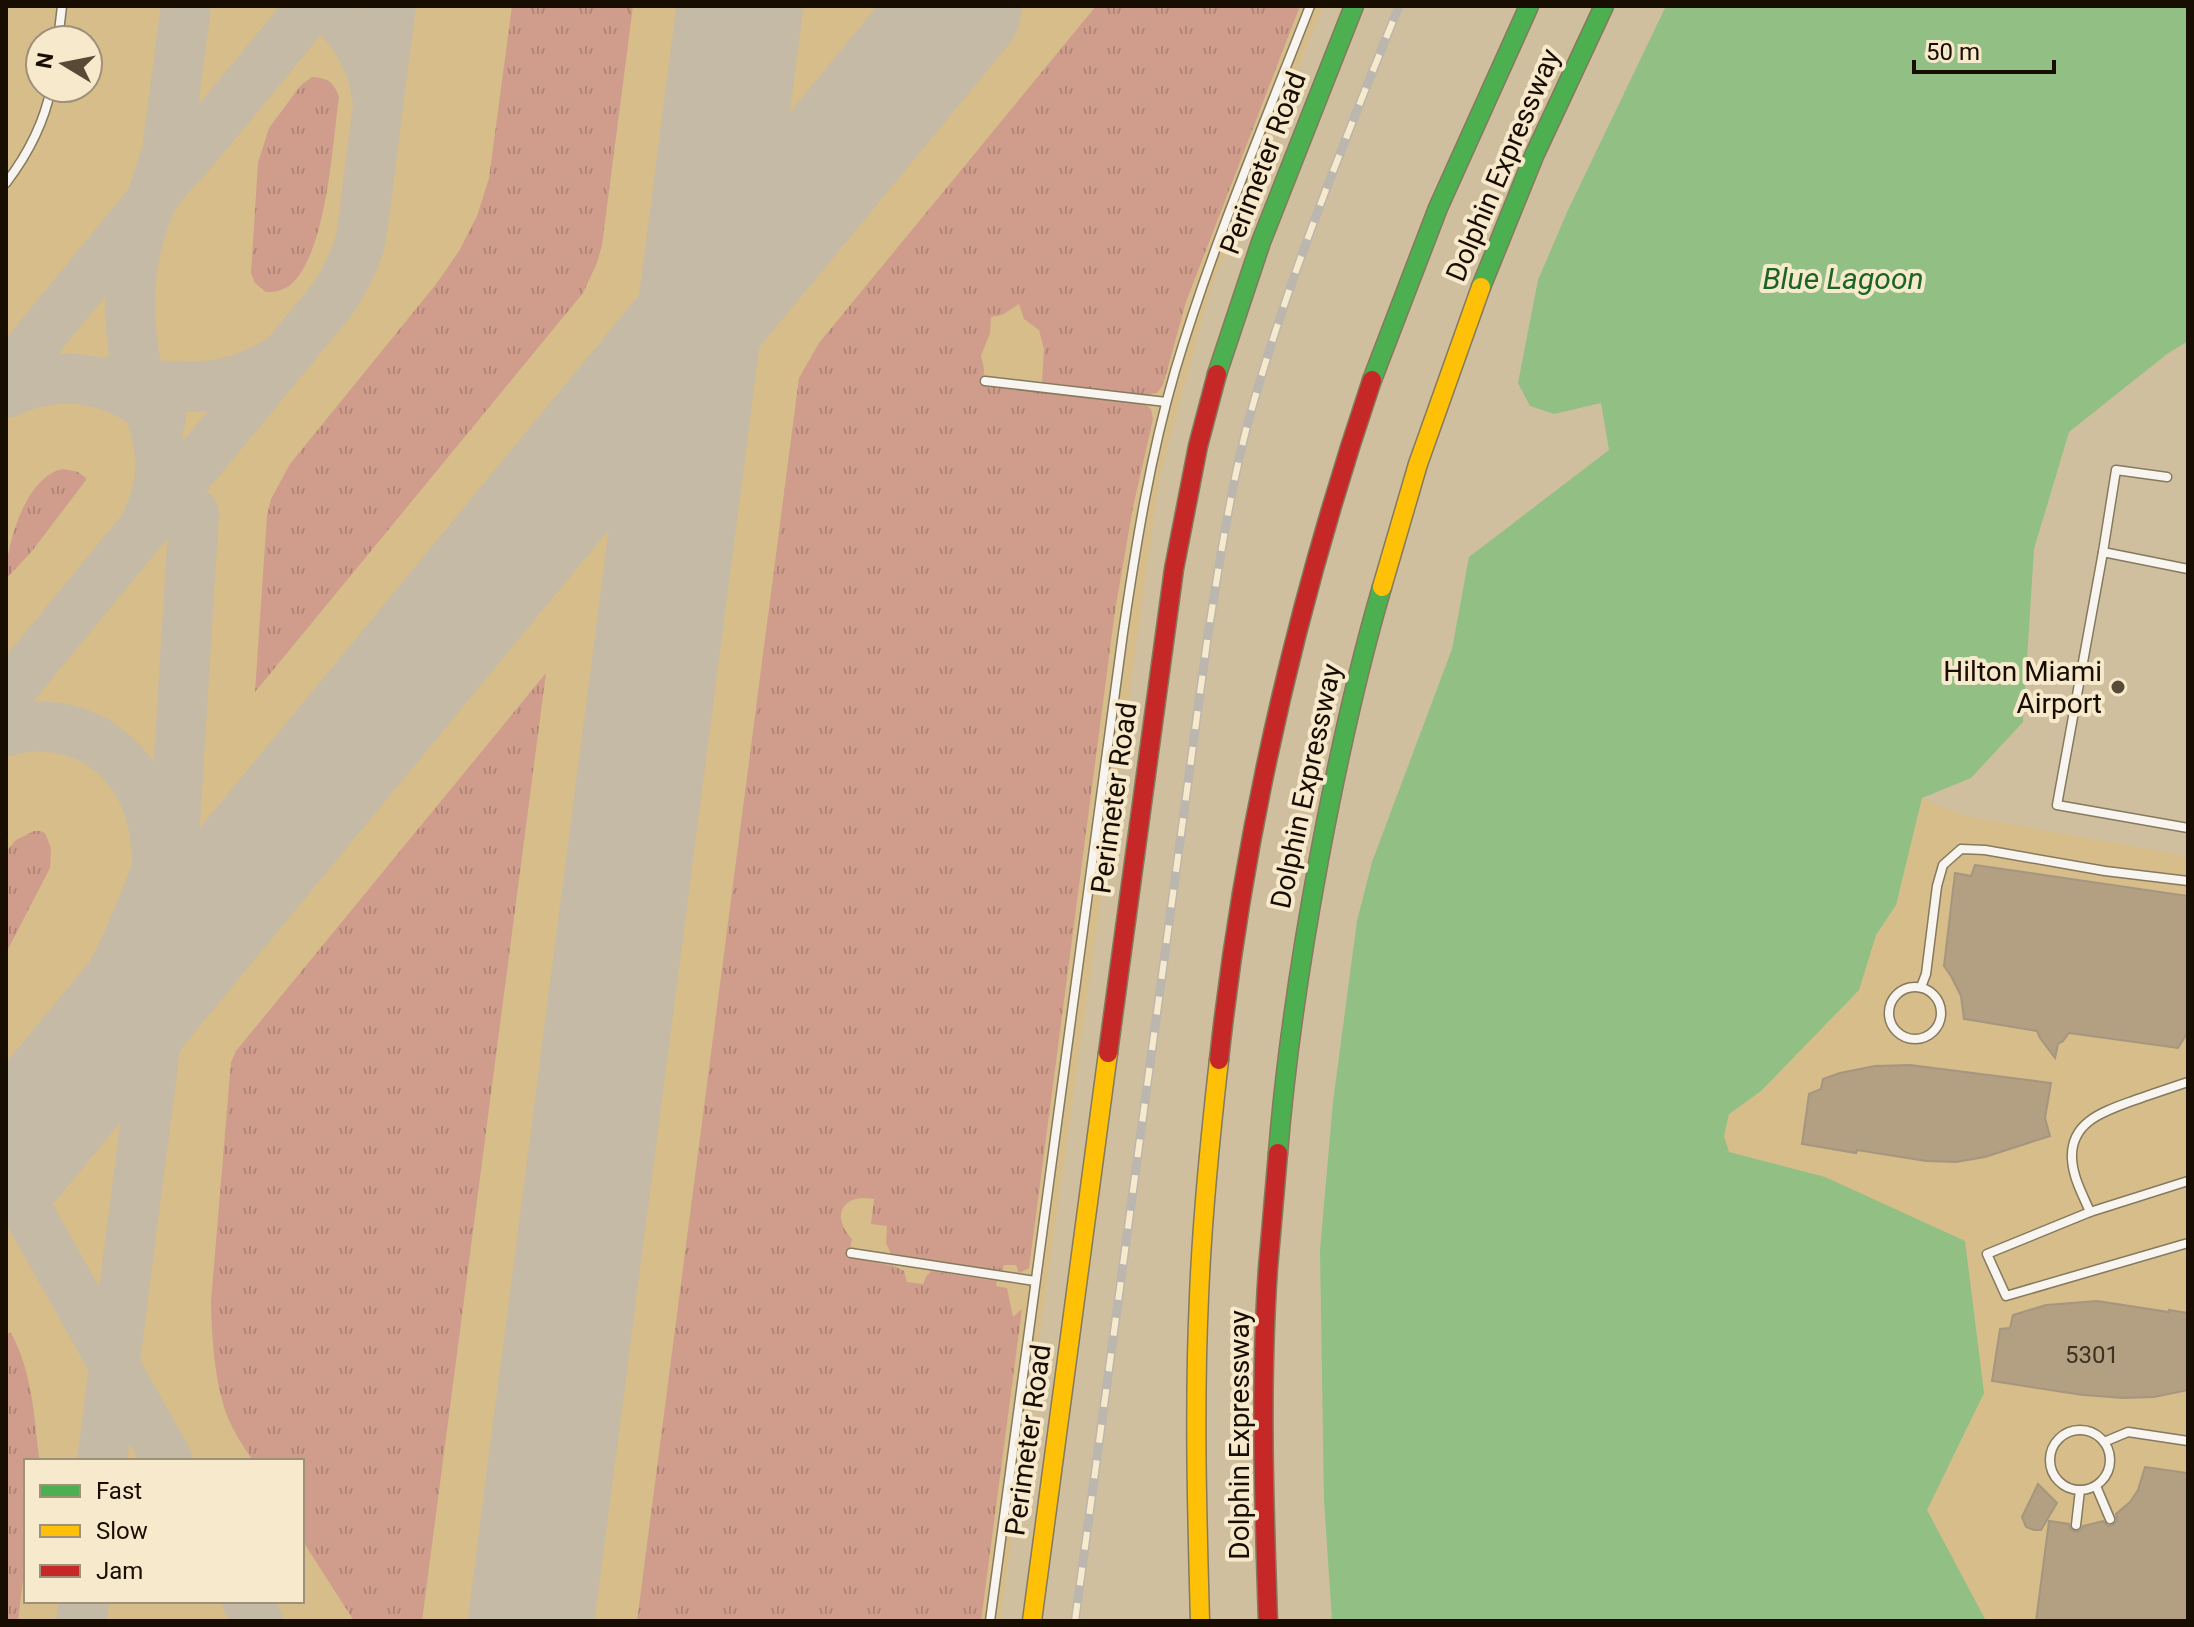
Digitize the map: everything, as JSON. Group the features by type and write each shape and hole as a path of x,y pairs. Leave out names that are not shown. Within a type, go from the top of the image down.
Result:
{"main road":[{"name":"Perimeter Road","path":"1032,1621 1181,530 1208,405 1239,304 1354,6"},
{"name":"Dolphin Expressway","path":"1200,1621 1196,1441 1203,1227 1222,1027 1257,813 1305,606 1362,412 1411,275 1452,174 1529,6"},
{"name":"Dolphin Expressway","path":"1268,1621 1264,1409 1273,1200 1279,1124 1299,968 1326,816 1367,636 1426,437 1490,259 1604,6"},
{"path":"1578,60 1614,6"}],"lane":[{"path":"990,1621 1134,561 1147,488 1166,402 1213,253 1310,6"},
{"path":"6,183 31,146 48,104"},
{"path":"985,381 1166,402"},
{"path":"2167,477 2116,470 2057,805 2188,828"},
{"path":"2103,552 2188,569"},
{"path":"1921,987 1926,974 1937,886 1943,865 1961,849 2188,881"},
{"path":"1921,987 1940,1004 1940,1021 1930,1035 1906,1039 1892,1028 1888,1010 1903,989 1921,987"},
{"path":"2090,1212 2075,1177 2072,1158 2078,1133 2101,1112 2188,1082"},
{"path":"2188,1181 2090,1212 1987,1254 2006,1296 2188,1243"},
{"path":"851,1253 1035,1281"},
{"path":"2079,1430 2097,1435 2104,1442 2109,1451 2108,1471 2096,1486 2080,1490 2059,1482 2051,1464 2051,1454 2061,1438 2079,1430"},
{"path":"2104,1442 2128,1432 2188,1441"},
{"path":"2096,1486 2110,1519"},
{"path":"2076,1525 2080,1490"}],"shaded area":[{"path":"6,6 1323,6 1210,291 1160,475 1000,1621 6,1621"},
{"path":"1922,798 1964,816 2188,856 2188,1621 1986,1621 1927,1510 1984,1393 1825,1177 1729,1152 1724,1136 1729,1114 1761,1091 1859,990 1876,935 1896,905"}],"green space":[{"path":"512,6 633,6 602,245 597,263 583,293 255,692 267,515 271,499 290,464 437,283 459,251 477,216 489,178"},
{"path":"1096,6 1300,6 1186,302 1163,385 1157,393 1147,395 1042,382 1044,349 1039,330 1024,319 1019,304 1002,315 991,317 990,333 981,356 983,384 1143,403 1151,409 1153,419 1133,507 1115,611 1029,1268 1019,1273 1016,1265 1004,1265 1002,1273 891,1254 886,1243 887,1226 871,1224 874,1199 854,1199 843,1208 841,1215 845,1230 852,1239 848,1257 894,1266 904,1271 907,1282 923,1284 931,1271 997,1281 996,1286 1007,1288 1013,1317 1022,1309 981,1621 637,1621 799,378 819,343"},
{"path":"312,77 330,82 339,97 326,198 312,251 302,271 286,288 266,292 255,283 251,273 258,163 269,128 301,85"},
{"path":"64,469 78,472 86,480 32,551 6,579 9,549 20,514 39,484 51,474"},
{"path":"546,673 422,1621 354,1621 304,1543 304,1459 252,1459 230,1424 223,1404 213,1345 211,1301 231,1062 236,1051"},
{"path":"34,831 45,833 51,848 50,868 6,953 6,852 16,840"},
{"path":"11,1333 24,1363 39,1457 24,1459 24,1572 18,1621 6,1621 6,1334"}],"water":[{"name":"Blue Lagoon","path":"1666,6 2188,6 2188,341 2167,354 2069,432 2034,549 2023,722 1971,778 1922,798 1896,905 1876,935 1859,990 1761,1091 1729,1114 1724,1136 1729,1152 1825,1177 1965,1241 1984,1393 1927,1510 1986,1621 1332,1621 1324,1499 1320,1250 1333,1102 1357,921 1372,862 1452,649 1469,557 1609,450 1601,403 1554,414 1530,406 1518,383 1538,280 1568,210"}],"building":[{"path":"1975,865 2188,896 2188,1032 2178,1048 2069,1033 2058,1044 2055,1058 2037,1031 1964,1019 1961,996 1944,966 1955,873 1971,876"},
{"path":"1910,1065 2051,1083 2045,1118 2050,1136 1985,1157 1956,1162 1926,1161 1857,1150 1856,1153 1802,1144 1809,1094 1821,1089 1823,1079 1875,1066"},
{"path":"2097,1301 2188,1313 2188,1390 2154,1397 2124,1398 1992,1381 2000,1329 2010,1328 2013,1315 2046,1305"},
{"path":"2145,1467 2188,1473 2188,1621 2036,1621 2049,1521 2069,1524 2071,1530 2076,1532 2083,1526 2103,1521 2108,1526 2113,1525 2117,1521 2116,1514 2138,1490"},
{"path":"2038,1484 2057,1503 2041,1530 2034,1530 2026,1527 2022,1517"}],"taxiway":[{"path":"6,378 151,201 167,151 186,6"},
{"path":"148,518 157,493 160,450 133,347 130,311 138,238 153,198 164,183 312,6"},
{"path":"326,6 360,46 371,70 377,97"},
{"path":"6,695 331,301 345,278 361,238 391,6"},
{"path":"113,381 196,387 215,385 235,381 275,363"},
{"path":"6,393 47,380 88,380 127,393 161,419"},
{"path":"102,1459 153,1064 170,905 194,513"},
{"path":"6,731 36,727 64,729 90,738 112,753 130,773 144,796 153,823 156,853"},
{"path":"6,1160 108,982 156,870"},
{"path":"6,1172 167,1459"},
{"path":"81,1621 84,1603"},
{"path":"248,1603 258,1621"}],"runway":[{"path":"531,1621 740,6"},
{"path":"6,1162 959,6"}],"railway":[{"path":"1075,1621 1208,634 1234,481 1278,322 1336,163 1399,6"}],"traffic: fast":[{"path":"1217,374 1261,242 1354,6"},
{"path":"1372,380 1438,208 1529,6"},
{"path":"1481,287 1534,156 1604,6"},
{"path":"1278,1153 1295,1005 1319,859 1347,722 1382,587"}],"traffic: slow":[{"path":"1382,587 1418,464 1481,287"},
{"path":"1032,1621 1108,1053"},
{"path":"1200,1621 1197,1338 1204,1208 1219,1060"}],"traffic: jam":[{"path":"1108,1053 1174,569 1198,446 1217,374"},
{"path":"1219,1060 1243,887 1277,716 1320,546 1372,380"},
{"path":"1268,1621 1263,1400 1268,1268 1278,1153"}],"place":[{"name":"Hilton Miami Airport","path":"2118,687"}]}
